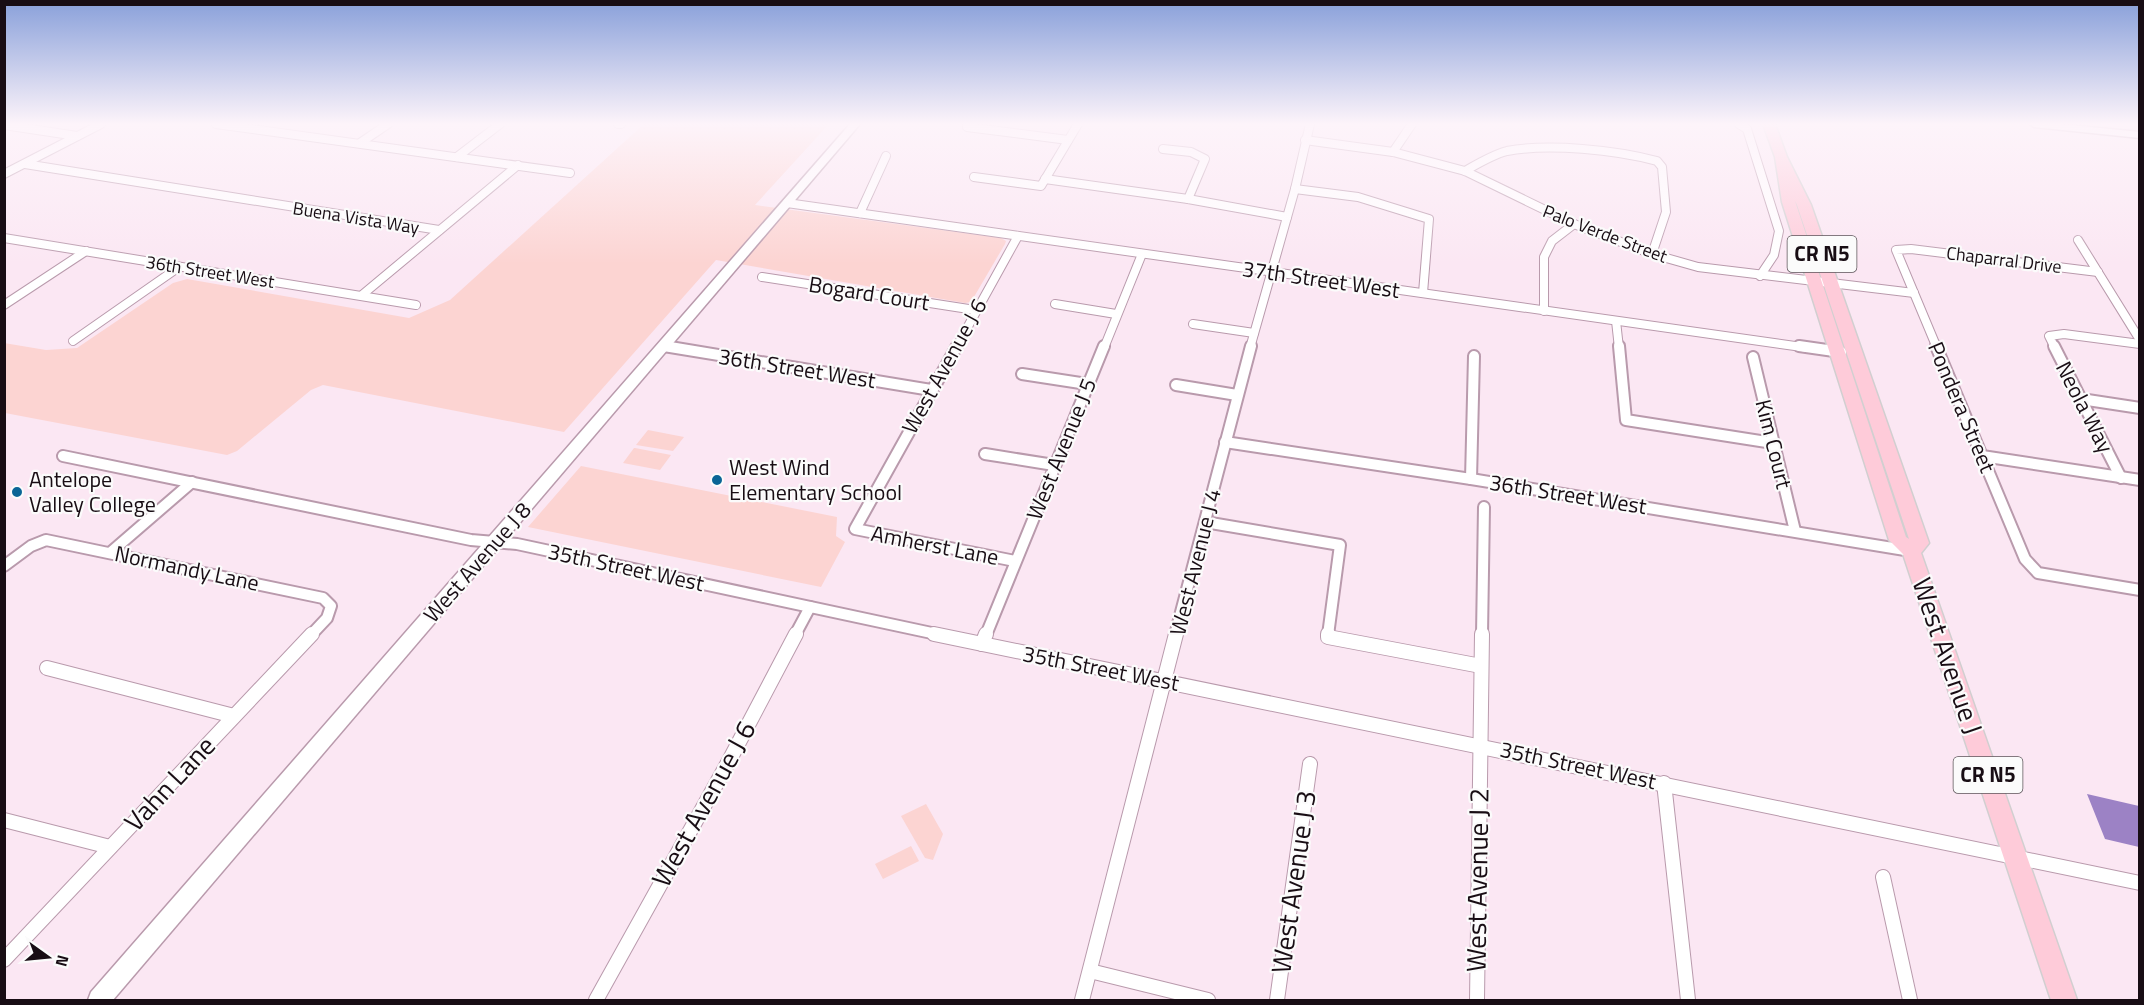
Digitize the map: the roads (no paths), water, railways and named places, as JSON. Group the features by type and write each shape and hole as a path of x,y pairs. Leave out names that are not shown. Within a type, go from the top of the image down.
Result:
{"main road":[{"name":"West Avenue J","path":"1783,171 1789,202 1898,540 1911,551 2064,1000"},
{"name":"West Avenue J","path":"1788,171 1804,205 1920,543 1911,551"}],"street":[{"name":"Buena Vista Way","path":"68,171 439,230"},
{"path":"362,295 511,171"},
{"path":"556,171 570,173"},
{"name":"West Avenue J 8","path":"99,1000 815,171"},
{"path":"860,213 879,171"},
{"path":"1043,183 1050,171"},
{"path":"1188,199 1200,171"},
{"name":"West Avenue J 4","path":"1082,1000 1237,395 1299,171"},
{"name":"Palo Verde Street","path":"1465,171 1518,199 1574,224 1652,254 1698,267 1914,293"},
{"path":"1652,254 1666,212 1662,171"},
{"path":"1760,171 1779,231 1779,244 1760,276"},
{"path":"974,177 1188,199 1287,217"},
{"path":"1295,189 1358,197 1430,219 1423,293"},
{"name":"37th Street West","path":"787,203 1856,354"},
{"path":"1544,311 1544,257 1552,241 1574,224"},
{"name":"West Avenue J 6","path":"855,529 1018,236"},
{"name":"36th Street West","path":"4,238 416,305"},
{"path":"2078,240 2139,342"},
{"name":"Chaparral Drive","path":"1911,249 2098,272"},
{"name":"Pondera Street","path":"1911,249 1896,250 2025,559 2038,573 2139,590"},
{"path":"4,305 86,251"},
{"name":"West Avenue J 5","path":"982,644 1142,254"},
{"path":"73,341 179,267"},
{"name":"Bogard Court","path":"762,277 975,310"},
{"path":"1055,304 1116,314"},
{"path":"1616,321 1626,420 1773,443"},
{"path":"1193,324 1254,333"},
{"name":"Neola Way","path":"2121,478 2049,336 2064,334 2139,342"},
{"name":"36th Street West","path":"664,346 931,390"},
{"path":"1470,479 1474,356"},
{"name":"Kim Court","path":"1754,357 1795,531"},
{"path":"1022,374 1088,384"},
{"path":"1176,385 1237,395"},
{"path":"2081,399 2139,408"},
{"name":"36th Street West","path":"1226,442 1470,479 1911,551"},
{"path":"985,454 1054,465"},
{"name":"35th Street West","path":"63,456 492,544 517,544 982,644 1664,783 2139,883"},
{"path":"1983,456 2139,480"},
{"path":"111,552 192,482"},
{"name":"West Avenue J 2","path":"1477,1000 1484,507"},
{"path":"1205,522 1341,545 1328,637 1481,666"},
{"name":"Amherst Lane","path":"855,529 1015,561"},
{"name":"Normandy Lane","path":"4,566 39,541 46,540 323,598 331,606"},
{"name":"Vahn Lane","path":"4,960 327,618 331,606"},
{"name":"West Avenue J 6","path":"596,1000 729,761 810,607"},
{"path":"47,668 234,716"},
{"name":"West Avenue J 3","path":"1277,1000 1310,764"},
{"path":"1664,783 1688,1000"},
{"path":"4,820 110,847"},
{"path":"1883,877 1910,1000"},
{"path":"1090,971 1208,1000"}],"place":[{"name":"West Wind Elementary School","path":"717,480"},
{"name":"Antelope Valley College","path":"17,492"}]}
